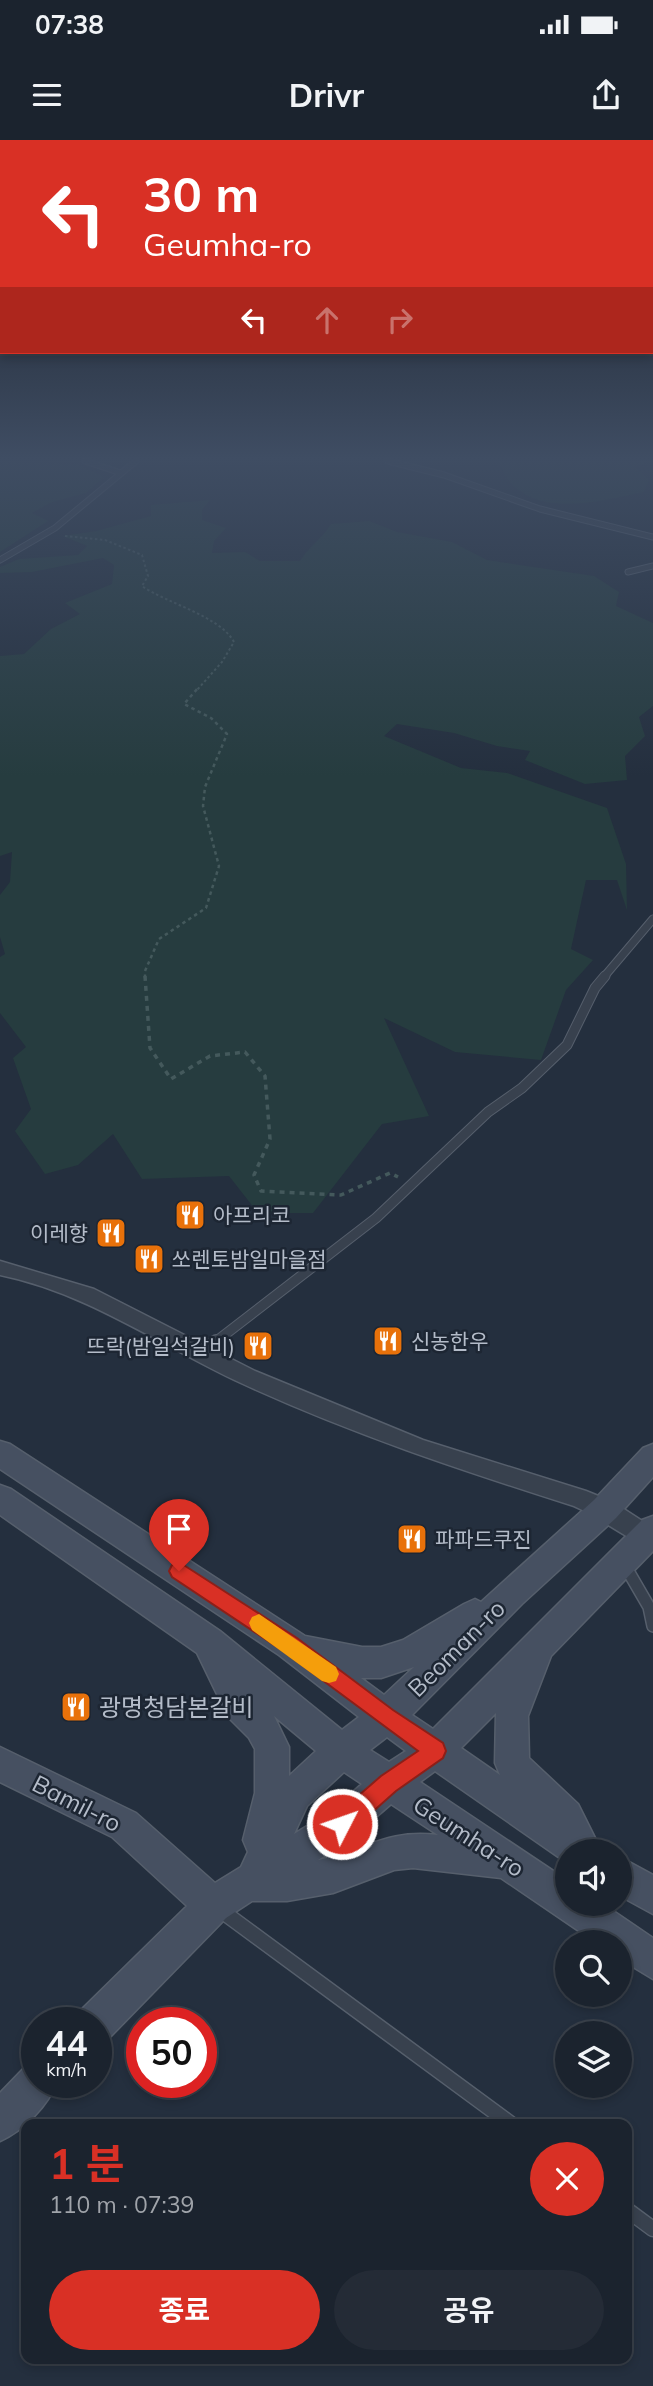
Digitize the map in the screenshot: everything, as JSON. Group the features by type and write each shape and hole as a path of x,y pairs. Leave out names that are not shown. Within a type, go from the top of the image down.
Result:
{"main road":[{"path":"0,1453 290,1644 386,1717 565,1839"},
{"name":"Beoman-ro","path":"252,1882 295,1794 342,1751 386,1717 511,1594 605,1510 653,1457"},
{"name":"Geumha-ro","path":"0,1498 209,1642 342,1751 388,1784 555,1893"},
{"path":"112,2007 212,1905 342,1824 388,1784 436,1751 650,1533"},
{"path":"290,1644 352,1662 368,1665 386,1662 426,1646 453,1626 511,1594"},
{"path":"209,1642 240,1706 261,1726 272,1747 272,1793 252,1882"},
{"path":"538,1647 511,1716 512,1763 523,1779 566,1816 578,1839"},
{"name":"Bamil-ro","path":"0,1764 124,1825 212,1905"},
{"path":"252,1882 288,1883 334,1875 394,1852 413,1850 469,1855 513,1864"},
{"path":"632,1883 653,1896"},
{"path":"589,1916 653,1960"},
{"path":"0,2121 22,2098"}],"street":[{"path":"0,1269 25,1273 87,1294 248,1377 419,1448 605,1510 650,1533"}],"lane":[{"path":"628,572 653,566"},
{"path":"202,1352 376,1218 488,1112 522,1088 567,1045 595,988 653,919"},
{"path":"622,1562 649,1607 653,1626"},
{"path":"212,1905 504,2119"},
{"path":"632,2213 653,2229"}],"path":[{"path":"145,566 148,576 142,586 158,597 227,629 234,642 222,662 184,704 211,718 227,734 205,787 203,806 219,866 206,908 159,939 145,971 150,1048 171,1079 210,1056 245,1052 265,1076 270,1139 254,1175 261,1191 341,1195 390,1173 412,1184"}],"green space":[{"path":"63,566 32,572 0,573 0,567"},
{"path":"114,566 526,566 594,576 619,592 616,606 653,623 653,706 639,717 645,736 625,756 627,780 585,784 525,760 530,751 497,746 454,733 397,724 384,736 461,768 507,773 607,808 626,864 627,910 617,880 586,880 571,949 593,960 566,990 541,1060 455,1052 384,1018 429,1116 382,1124 313,1213 258,1213 229,1176 142,1179 113,1134 78,1165 45,1174 15,1131 31,1109 13,1058 26,1047 0,1013 0,957 5,954 0,937 0,895 10,882 12,852 0,856 0,656 24,654 51,629 80,614 65,603 112,584"}],"slow traffic":[{"path":"259,1623 329,1674"}],"place":[{"name":"아프리코","path":"190,1215"},
{"name":"이레향","path":"111,1233"},
{"name":"쏘렌토밤일마을점","path":"149,1259"},
{"name":"신농한우","path":"388,1341"},
{"name":"뜨락(밤일석갈비)","path":"258,1346"},
{"name":"파파드쿠진","path":"412,1539"},
{"name":"광명청담본갈비","path":"76,1707"}],"route":[{"path":"179,1571 290,1644 386,1717 436,1751 388,1784 342,1824"}]}
